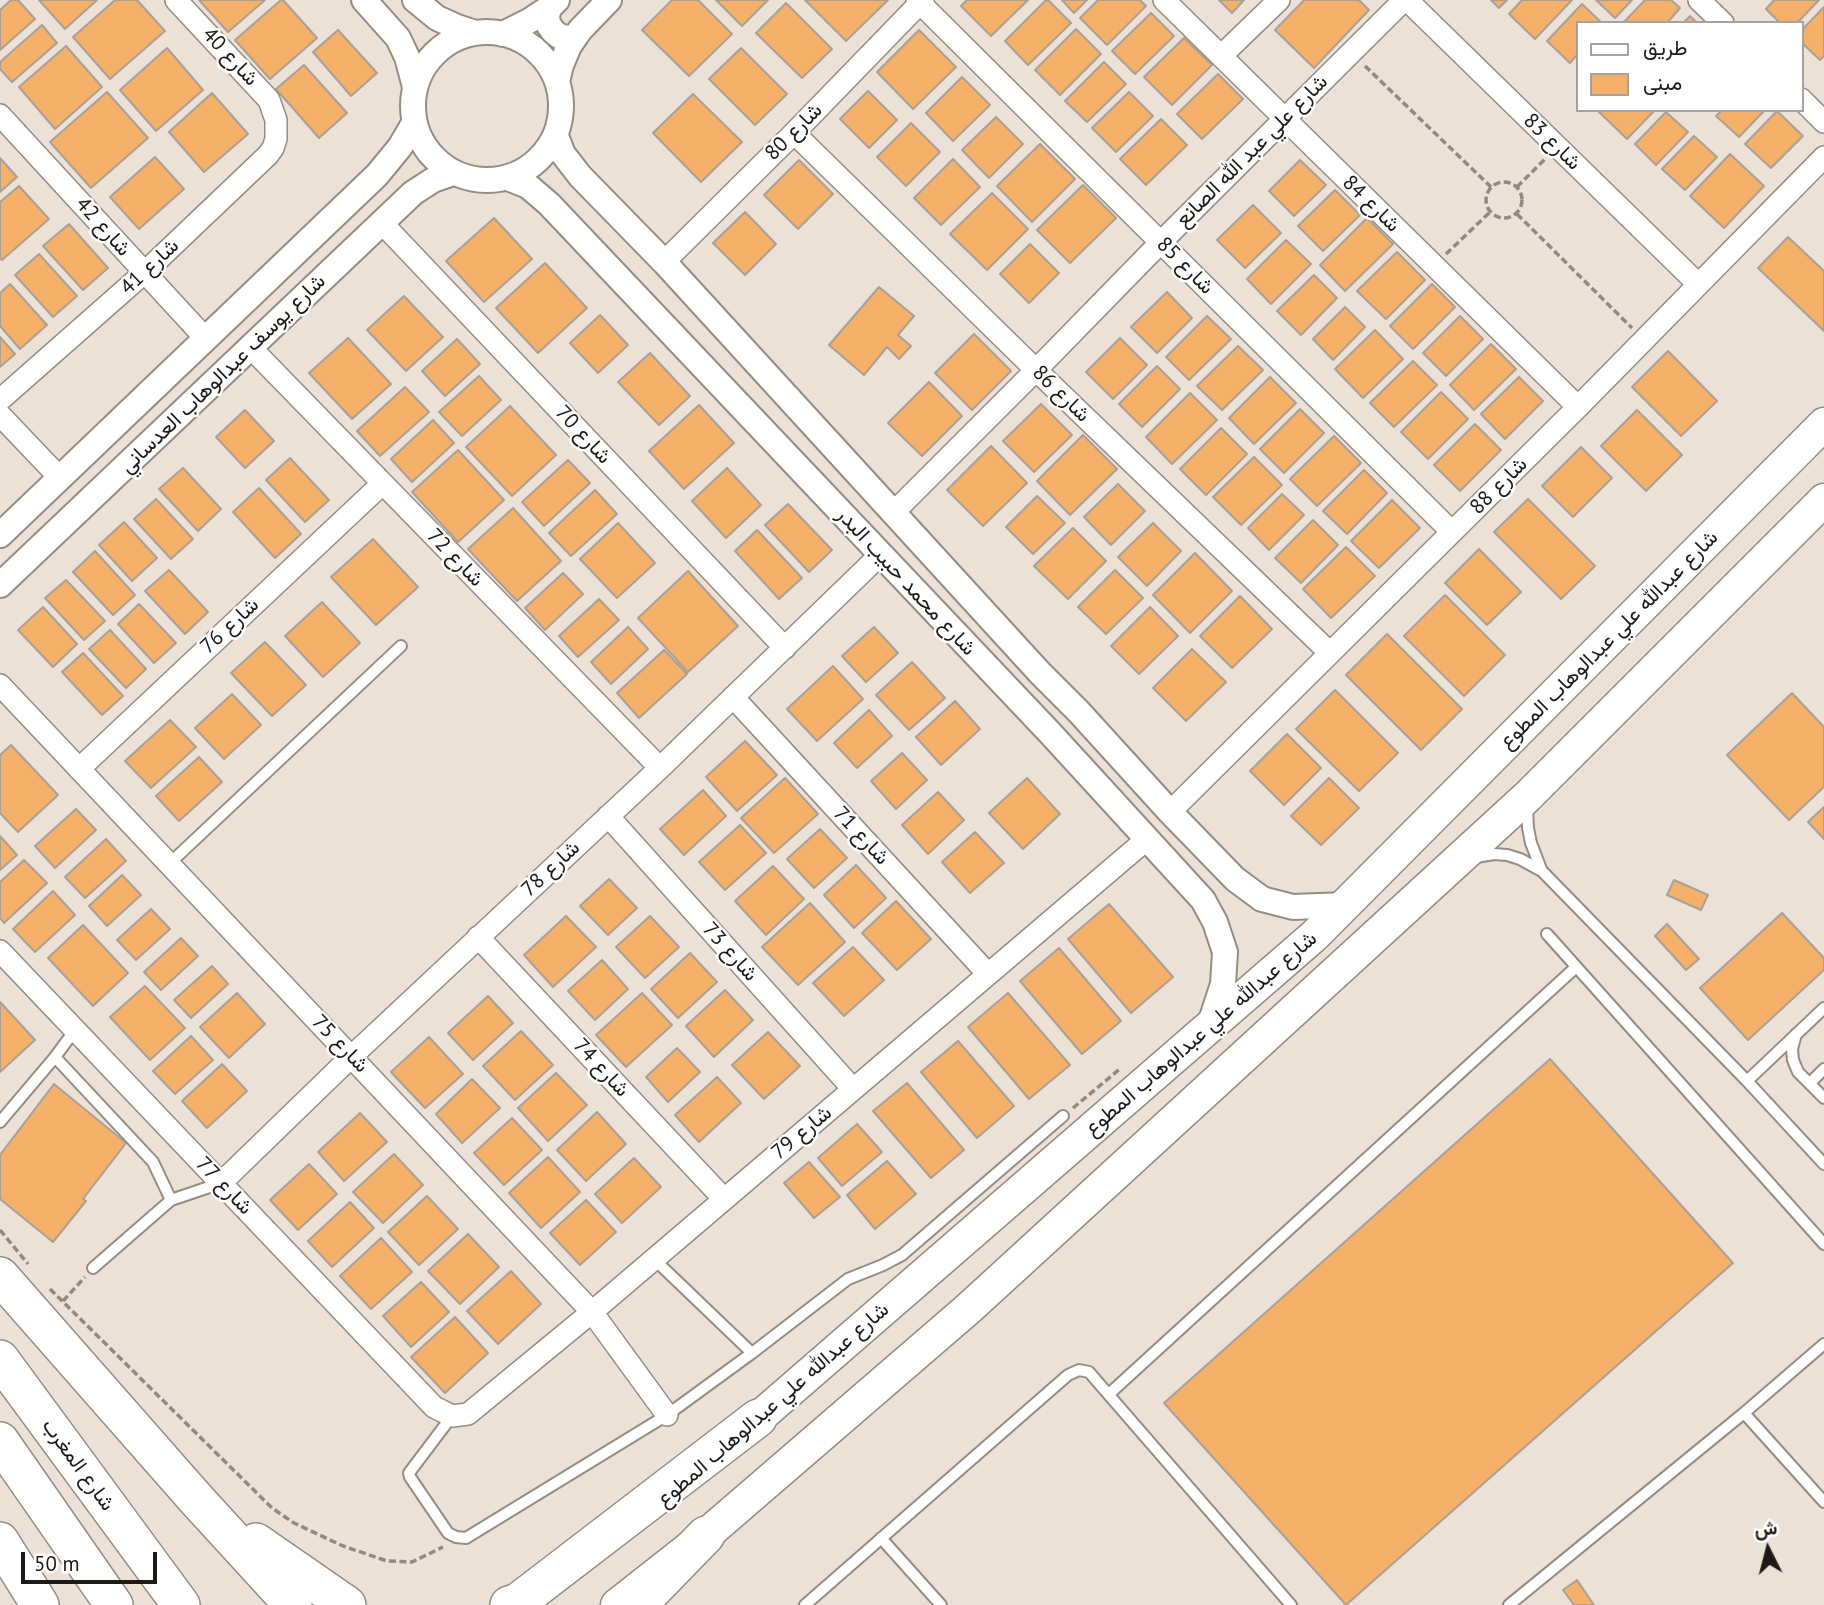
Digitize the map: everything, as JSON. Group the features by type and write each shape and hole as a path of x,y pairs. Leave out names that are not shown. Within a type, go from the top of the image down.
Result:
{"highway":[{"path":"18,1274 196,1499 293,1605"},
{"name":"شارع المغرب","path":"0,1359 181,1605"},
{"path":"509,1605 518,1602 758,1418"},
{"path":"0,1441 114,1605"},
{"path":"196,1499 347,1605"},
{"path":"638,1605 706,1535"},
{"path":"0,1542 40,1605"}],"main road":[{"name":"شارع عبدالله علي عبدالوهاب المطوع","path":"543,1605 1314,936 1824,424"},
{"name":"شارع عبدالله علي عبدالوهاب المطوع","path":"617,1605 706,1535 968,1309 1527,797 1822,504"}],"street":[{"name":"شارع 40","path":"176,0 269,100 276,120"},
{"path":"364,0 391,29 407,57 415,87"},
{"path":"558,82 563,57 575,37 609,0"},
{"name":"شارع 84","path":"1164,0 1578,407"},
{"path":"1221,56 1279,0"},
{"name":"شارع علي عبد الله الصانع","path":"894,512 1405,0"},
{"name":"شارع 83","path":"1405,0 1698,284"},
{"path":"1699,0 1721,21"},
{"name":"شارع 80","path":"664,262 920,1"},
{"name":"شارع 85","path":"920,1 1452,532"},
{"path":"391,29 402,31 413,27 421,19 419,4"},
{"path":"419,4 446,22 475,33"},
{"path":"554,4 547,16 548,24 559,36 575,37"},
{"path":"503,34 554,4"},
{"path":"475,33 503,34 515,37 537,51 552,70 561,93 561,115 555,136 541,158 531,166 508,178 466,178 453,173 432,157 418,136 412,111 415,87 428,61 455,39 475,33"},
{"path":"1803,101 1824,122"},
{"name":"شارع 42","path":"0,115 206,339"},
{"name":"شارع 41","path":"0,400 144,273 268,155 276,139 276,120"},
{"name":"شارع يوسف عبدالوهاب العدساني","path":"0,535 377,175 400,147 414,123"},
{"name":"شارع 86","path":"793,133 1330,653"},
{"name":"شارع محمد حبيب البدر","path":"555,136 563,154 575,169 761,367 1040,673 1235,878 1262,899 1293,907 1346,905"},
{"name":"شارع 88","path":"1170,812 1578,407 1824,157"},
{"name":"شارع يوسف عبدالوهاب العدساني","path":"0,586 382,223 425,184 453,173"},
{"name":"شارع محمد حبيب البدر","path":"508,178 528,186 541,196 1051,734 1203,900 1215,922 1224,952 1223,984 1209,1027"},
{"name":"شارع 70","path":"382,223 785,648"},
{"name":"شارع 72","path":"251,348 660,768"},
{"path":"725,390 742,394 757,384 761,367"},
{"path":"148,394 144,401 147,417 161,426 169,425"},
{"path":"766,434 770,419 780,408 793,403"},
{"path":"0,415 60,478"},
{"path":"105,436 112,433 128,438 133,444 134,460"},
{"name":"شارع 76","path":"79,769 382,484"},
{"name":"شارع 78","path":"221,1183 352,1056 660,768 880,555"},
{"path":"1012,694 1025,692 1034,684 1040,673"},
{"name":"شارع 75","path":"0,685 592,1312 667,1415"},
{"name":"شارع 71","path":"733,697 988,974"},
{"path":"1051,734 1054,720 1065,711 1079,712"},
{"name":"شارع 73","path":"608,816 853,1089"},
{"name":"شارع 79","path":"452,1416 468,1414 592,1312 1147,839"},
{"path":"1203,900 1218,903 1232,894 1235,878"},
{"name":"شارع 74","path":"478,937 724,1199"},
{"name":"شارع 77","path":"0,951 434,1407 452,1416"}],"lane":[{"path":"169,864 401,646"},
{"path":"1527,797 1531,843 1542,872"},
{"path":"1446,870 1469,858 1494,854 1520,859 1542,872 1747,1081 1824,1164"},
{"path":"1547,934 1824,1244"},
{"path":"1109,1394 1575,968"},
{"path":"1747,1081 1824,1008"},
{"path":"0,1122 75,1030"},
{"path":"1796,1034 1792,1049 1798,1072 1824,1098"},
{"path":"55,1057 153,1162 171,1200"},
{"path":"1810,1083 1824,1069"},
{"path":"452,1416 409,1473 448,1533 466,1538 667,1415 848,1279 902,1255 1063,1116"},
{"path":"1815,1154 1824,1146"},
{"path":"93,1268 171,1200 221,1183"},
{"path":"654,1259 752,1353"},
{"path":"1509,1605 1824,1344"},
{"path":"805,1605 1079,1370 1089,1372 1109,1394 1291,1605"},
{"path":"1744,1413 1824,1502"},
{"path":"881,1538 941,1605"}],"path":[{"path":"1351,52 1491,187"},
{"path":"1517,187 1558,147"},
{"path":"1504,182 1517,187 1522,200 1517,214 1503,218 1490,212 1485,199 1491,187 1504,182"},
{"path":"1433,265 1490,212"},
{"path":"1517,214 1644,340"},
{"path":"0,1230 18,1274"},
{"path":"63,1301 93,1268"},
{"path":"44,1283 272,1508 294,1523 343,1546 387,1561 412,1562 442,1548 456,1537"}],"building":[{"path":"11,0 18,0 35,19 0,50 0,10"},
{"path":"39,0 97,0 65,29"},
{"path":"115,0 137,0 165,31 110,79 73,37"},
{"path":"199,0 265,0 228,32"},
{"path":"281,0 317,38 270,79 235,40"},
{"path":"672,0 698,0 732,34 689,76 642,30"},
{"path":"716,0 768,0 742,26"},
{"path":"805,0 888,0 846,41"},
{"path":"967,0 1028,0 991,36 961,6"},
{"path":"1046,0 1071,23 1028,65 1005,41"},
{"path":"1062,0 1087,0 1074,13"},
{"path":"1098,0 1140,0 1146,6 1107,45 1080,18"},
{"path":"1219,0 1244,0 1232,13"},
{"path":"1304,0 1359,0 1369,10 1314,68 1275,30"},
{"path":"1491,0 1507,0 1499,8"},
{"path":"1522,0 1572,0 1535,39 1509,14"},
{"path":"1596,0 1632,0 1615,18"},
{"path":"1645,0 1671,0 1680,8 1669,21 1625,21"},
{"path":"1774,0 1819,0 1799,21 1778,21 1766,9"},
{"path":"786,3 832,49 802,78 756,33"},
{"path":"1582,4 1600,21 1576,21 1576,56 1570,63 1547,41"},
{"path":"1824,7 1824,56 1820,60 1803,44 1803,29"},
{"path":"1151,13 1174,36 1135,74 1112,51"},
{"path":"42,25 57,43 12,82 0,69 0,62"},
{"path":"1076,29 1101,54 1060,95 1035,70"},
{"path":"338,30 377,73 351,96 313,52"},
{"path":"919,30 956,67 913,109 877,72"},
{"path":"1184,38 1212,65 1172,105 1144,77"},
{"path":"66,46 102,87 55,129 19,87"},
{"path":"167,48 203,90 156,131 120,90"},
{"path":"741,48 787,94 755,125 709,79"},
{"path":"1104,62 1126,84 1087,122 1065,101"},
{"path":"304,65 347,113 319,138 276,89"},
{"path":"1218,74 1243,99 1202,139 1177,114"},
{"path":"962,77 990,105 953,141 926,113"},
{"path":"868,91 897,120 869,148 840,119"},
{"path":"107,92 148,138 91,188 50,142"},
{"path":"1129,92 1153,116 1116,152 1092,128"},
{"path":"212,93 248,134 204,172 169,132"},
{"path":"693,94 742,142 701,182 653,133"},
{"path":"1599,112 1653,112 1627,139"},
{"path":"1666,112 1688,132 1656,165 1635,144"},
{"path":"1720,112 1763,112 1739,137 1716,116"},
{"path":"1776,112 1803,136 1771,168 1745,144"},
{"path":"996,117 1023,144 989,178 962,150"},
{"path":"1161,119 1187,145 1146,185 1120,159"},
{"path":"911,123 940,152 906,186 877,157"},
{"path":"1694,136 1717,157 1685,190 1662,169"},
{"path":"1040,144 1075,179 1032,222 997,186"},
{"path":"1730,154 1764,186 1724,228 1690,196"},
{"path":"155,157 184,189 139,229 110,197"},
{"path":"0,158 17,177 0,192"},
{"path":"953,159 980,187 941,225 914,198"},
{"path":"799,160 833,194 798,229 764,195"},
{"path":"1300,160 1326,185 1294,216 1269,191"},
{"path":"1083,185 1116,218 1070,263 1037,230"},
{"path":"19,186 49,219 2,260 0,202"},
{"path":"1335,190 1360,215 1323,251 1298,226"},
{"path":"992,193 1028,229 987,270 950,234"},
{"path":"1253,205 1281,233 1245,268 1217,240"},
{"path":"745,212 776,244 745,275 713,243"},
{"path":"494,218 532,259 484,302 446,261"},
{"path":"1367,218 1393,244 1345,291 1320,265"},
{"path":"69,224 108,268 83,290 43,246"},
{"path":"1788,237 1824,271 1824,331 1758,268"},
{"path":"1286,240 1311,264 1271,304 1247,279"},
{"path":"1030,244 1059,273 1029,303 1000,274"},
{"path":"1397,252 1425,280 1386,319 1357,291"},
{"path":"39,254 77,296 53,317 15,275"},
{"path":"545,263 587,308 538,353 496,308"},
{"path":"1314,275 1337,298 1301,335 1277,311"},
{"path":"10,284 47,325 20,349 0,326 0,293"},
{"path":"1432,284 1455,307 1413,349 1390,326"},
{"path":"879,287 914,316 898,335 911,346 899,359 887,347 864,375 829,345"},
{"path":"1167,292 1192,318 1157,353 1131,327"},
{"path":"404,296 443,337 406,371 367,330"},
{"path":"1345,307 1365,327 1333,360 1313,339"},
{"path":"600,315 628,345 598,373 570,343"},
{"path":"1207,316 1231,339 1189,380 1166,357"},
{"path":"1460,316 1483,339 1446,376 1423,353"},
{"path":"1375,330 1403,359 1363,398 1335,369"},
{"path":"974,334 1011,371 972,410 935,373"},
{"path":"0,337 15,354 0,367"},
{"path":"348,338 391,384 352,419 309,373"},
{"path":"1120,338 1147,365 1113,399 1086,372"},
{"path":"457,339 480,364 445,396 422,371"},
{"path":"1491,344 1516,369 1474,410 1450,385"},
{"path":"1238,346 1263,370 1222,410 1197,386"},
{"path":"1668,351 1717,401 1681,436 1632,387"},
{"path":"650,353 690,396 659,425 618,382"},
{"path":"1413,361 1437,385 1394,427 1370,403"},
{"path":"1157,366 1180,389 1142,427 1119,404"},
{"path":"479,376 501,400 462,436 439,412"},
{"path":"1270,377 1296,403 1254,444 1229,418"},
{"path":"1519,377 1543,401 1505,439 1481,414"},
{"path":"929,382 962,416 922,456 888,423"},
{"path":"405,387 429,412 380,456 357,431"},
{"path":"1441,392 1468,419 1428,459 1401,432"},
{"path":"1190,393 1217,420 1172,464 1146,437"},
{"path":"1041,404 1072,435 1034,472 1003,441"},
{"path":"699,405 734,443 684,489 649,451"},
{"path":"510,406 556,455 512,496 466,447"},
{"path":"1300,409 1324,433 1284,473 1260,449"},
{"path":"245,410 274,441 245,468 216,437"},
{"path":"1637,410 1682,455 1646,491 1601,446"},
{"path":"433,420 454,443 412,482 391,459"},
{"path":"1475,424 1501,450 1460,491 1434,465"},
{"path":"1221,428 1247,454 1206,495 1180,469"},
{"path":"1083,435 1117,469 1070,515 1037,481"},
{"path":"1334,436 1361,463 1317,506 1290,479"},
{"path":"991,446 1027,483 983,526 947,490"},
{"path":"1581,447 1612,478 1573,517 1542,486"},
{"path":"458,450 504,500 458,542 412,492"},
{"path":"1254,457 1282,485 1241,525 1213,497"},
{"path":"290,458 329,500 305,522 266,480"},
{"path":"568,460 590,483 544,526 522,502"},
{"path":"183,468 221,509 198,531 159,489"},
{"path":"727,468 761,505 726,538 692,501"},
{"path":"1364,470 1387,493 1347,534 1323,511"},
{"path":"1118,484 1145,511 1111,545 1084,517"},
{"path":"259,488 301,534 275,558 233,512"},
{"path":"595,490 617,514 571,556 549,533"},
{"path":"1282,494 1304,515 1269,550 1248,528"},
{"path":"1037,496 1065,523 1033,554 1006,527"},
{"path":"156,499 193,539 171,559 134,519"},
{"path":"1528,499 1595,566 1561,599 1494,532"},
{"path":"1392,500 1420,528 1379,568 1351,541"},
{"path":"788,504 832,550 809,572 765,525"},
{"path":"513,508 561,561 517,601 468,549"},
{"path":"1313,520 1338,545 1301,583 1275,558"},
{"path":"124,522 157,558 132,581 99,545"},
{"path":"618,523 655,563 617,598 580,559"},
{"path":"1153,523 1181,551 1147,586 1118,557"},
{"path":"1073,528 1106,561 1068,599 1034,566"},
{"path":"757,530 802,578 779,599 735,551"},
{"path":"373,539 418,587 376,625 331,577"},
{"path":"1346,547 1375,576 1331,618 1303,589"},
{"path":"1479,549 1521,592 1487,625 1445,583"},
{"path":"95,551 135,595 113,615 73,572"},
{"path":"1195,553 1232,591 1190,633 1153,595"},
{"path":"169,570 208,612 185,634 145,591"},
{"path":"1115,570 1143,598 1106,634 1078,607"},
{"path":"688,571 738,626 688,672 638,618"},
{"path":"563,573 583,594 545,630 525,608"},
{"path":"66,580 105,621 84,640 45,598"},
{"path":"1445,595 1505,655 1464,696 1404,636"},
{"path":"1240,596 1272,629 1232,668 1200,636"},
{"path":"599,599 619,620 578,657 559,636"},
{"path":"322,602 360,643 323,677 285,636"},
{"path":"139,604 176,643 154,663 118,624"},
{"path":"43,607 77,644 53,667 18,630"},
{"path":"1150,607 1178,636 1139,674 1111,646"},
{"path":"628,627 648,649 611,684 591,662"},
{"path":"874,627 898,653 866,682 842,656"},
{"path":"110,630 146,669 126,688 89,649"},
{"path":"1387,634 1462,709 1421,750 1346,675"},
{"path":"265,642 306,685 272,716 231,673"},
{"path":"1192,649 1226,682 1186,721 1153,688"},
{"path":"664,650 687,674 639,718 617,693"},
{"path":"83,653 123,696 102,715 62,672"},
{"path":"912,662 945,698 909,730 876,695"},
{"path":"833,666 863,699 817,741 787,709"},
{"path":"1335,690 1398,753 1359,791 1296,729"},
{"path":"1792,693 1824,727 1824,787 1789,820 1727,755"},
{"path":"232,694 261,725 224,759 195,728"},
{"path":"955,701 980,729 941,765 916,737"},
{"path":"869,710 892,736 857,768 834,743"},
{"path":"170,720 196,747 151,788 125,761"},
{"path":"1287,734 1321,768 1284,805 1250,771"},
{"path":"745,741 777,775 737,811 706,777"},
{"path":"11,745 58,795 18,832 0,813 0,755"},
{"path":"902,753 927,780 896,809 871,781"},
{"path":"199,757 222,782 179,821 156,796"},
{"path":"785,778 818,814 774,853 741,818"},
{"path":"1027,778 1060,814 1023,849 989,813"},
{"path":"1329,778 1359,808 1321,845 1291,816"},
{"path":"703,790 726,816 684,855 660,829"},
{"path":"938,792 964,820 928,854 902,825"},
{"path":"1824,807 1824,839 1808,822"},
{"path":"76,809 96,830 55,868 35,846"},
{"path":"740,825 766,853 725,890 699,862"},
{"path":"820,829 847,858 814,888 787,859"},
{"path":"975,832 1004,863 970,893 942,862"},
{"path":"0,836 17,855 0,870"},
{"path":"106,839 126,861 85,898 65,877"},
{"path":"24,860 47,883 4,923 0,918 0,882"},
{"path":"856,865 886,898 854,928 824,895"},
{"path":"773,866 804,899 766,935 735,901"},
{"path":"122,875 141,895 107,926 89,906"},
{"path":"609,879 637,908 608,935 580,906"},
{"path":"1674,880 1708,895 1701,910 1667,895"},
{"path":"53,891 75,915 35,952 13,929"},
{"path":"896,901 931,939 897,970 862,933"},
{"path":"810,903 845,942 798,985 762,947"},
{"path":"1109,904 1173,977 1131,1013 1068,939"},
{"path":"151,909 170,929 136,960 117,940"},
{"path":"1782,913 1824,958 1824,970 1748,1040 1700,988"},
{"path":"566,916 596,947 553,987 524,955"},
{"path":"650,916 679,947 645,978 616,947"},
{"path":"1667,924 1699,959 1686,970 1655,936"},
{"path":"83,925 128,973 93,1006 48,958"},
{"path":"181,938 198,956 161,990 144,972"},
{"path":"853,947 884,980 844,1016 813,983"},
{"path":"1059,948 1121,1021 1082,1054 1020,981"},
{"path":"690,953 717,982 678,1018 651,989"},
{"path":"602,960 628,989 595,1020 568,991"},
{"path":"212,966 228,984 191,1018 174,1000"},
{"path":"145,986 185,1028 150,1060 110,1017"},
{"path":"725,990 753,1020 714,1057 686,1026"},
{"path":"237,993 265,1024 229,1058 200,1027"},
{"path":"642,993 672,1025 626,1067 596,1035"},
{"path":"1008,993 1070,1065 1029,1099 968,1027"},
{"path":"488,996 513,1023 473,1060 448,1033"},
{"path":"0,1002 35,1040 0,1072"},
{"path":"521,1031 553,1065 515,1100 483,1066"},
{"path":"768,1032 800,1066 764,1099 732,1065"},
{"path":"191,1036 213,1060 175,1094 153,1071"},
{"path":"429,1037 463,1074 425,1108 391,1072"},
{"path":"958,1041 1014,1106 977,1138 921,1072"},
{"path":"677,1048 700,1072 668,1102 646,1077"},
{"path":"1550,1059 1733,1263 1346,1605 1164,1403"},
{"path":"222,1064 247,1091 207,1128 182,1101"},
{"path":"556,1073 587,1105 548,1141 518,1108"},
{"path":"717,1077 741,1103 699,1142 675,1115"},
{"path":"472,1079 500,1108 462,1143 436,1114"},
{"path":"907,1083 964,1150 931,1178 873,1111"},
{"path":"54,1084 126,1143 83,1199 86,1201 53,1242 0,1199 0,1155"},
{"path":"597,1112 626,1144 586,1181 557,1150"},
{"path":"360,1113 387,1142 344,1181 318,1152"},
{"path":"512,1118 542,1150 504,1185 474,1153"},
{"path":"857,1124 882,1152 842,1186 818,1158"},
{"path":"394,1154 423,1185 383,1223 353,1192"},
{"path":"548,1157 580,1192 541,1228 509,1193"},
{"path":"634,1158 661,1187 622,1223 595,1194"},
{"path":"887,1161 916,1194 875,1229 847,1195"},
{"path":"809,1162 840,1197 814,1218 784,1183"},
{"path":"309,1164 337,1194 298,1230 270,1200"},
{"path":"427,1196 458,1229 419,1265 388,1232"},
{"path":"586,1200 616,1232 580,1265 550,1233"},
{"path":"350,1202 374,1228 332,1267 308,1241"},
{"path":"468,1234 499,1267 460,1304 428,1271"},
{"path":"381,1238 412,1272 371,1309 340,1276"},
{"path":"511,1271 541,1304 498,1344 467,1311"},
{"path":"421,1282 449,1312 411,1347 383,1316"},
{"path":"455,1317 488,1353 445,1393 411,1357"},
{"path":"1577,1580 1594,1605 1574,1605 1563,1590"}]}
